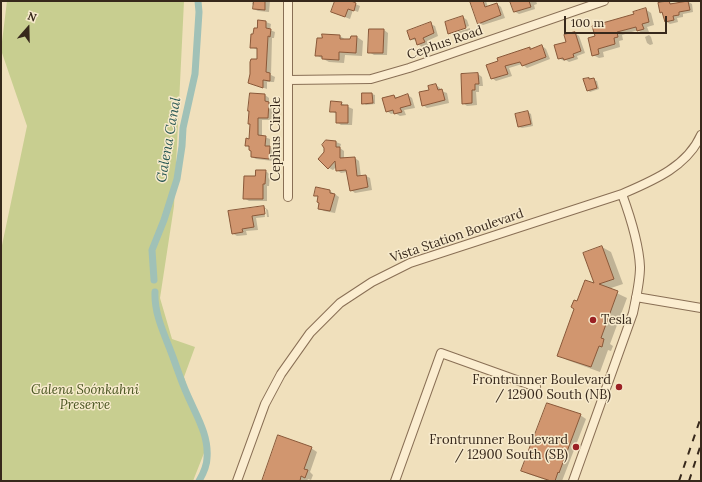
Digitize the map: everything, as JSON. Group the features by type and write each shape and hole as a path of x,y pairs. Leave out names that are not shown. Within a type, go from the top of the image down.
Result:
{"street":[{"name":"Cephus Circle","path":"288,1 288,197"},
{"name":"Cephus Road","path":"288,80 371,79 409,68 604,1"},
{"name":"Vista Station Boulevard","path":"237,481 265,404 281,374 310,333 340,302 367,285 410,263 622,194 665,174 682,161 699,140 701,134"},
{"path":"573,481 633,313 636,297 640,267 636,242 622,194"},
{"path":"636,297 701,308"},
{"path":"395,481 441,353 536,387"}],"green space":[{"name":"Galena Soónkahni Preserve","path":"7,1 184,1 174,206 160,298 172,339 195,347 184,377 206,448 193,481 1,481 1,250 27,126 1,50"}],"building":[{"path":"254,1 265,1 265,10 253,9"},
{"path":"335,1 351,1 356,3 354,11 348,9 345,17 331,12"},
{"path":"470,1 483,1 485,7 497,3 501,15 478,24"},
{"path":"510,1 529,1 531,7 514,12"},
{"path":"669,1 670,4 688,1 690,10 679,12 679,15 673,16 674,20 665,22 662,12 660,13 658,3"},
{"path":"646,8 649,22 642,24 644,29 637,31 636,27 617,32 618,37 614,38 615,44 598,49 599,54 592,56 588,38 595,36 592,26 634,14 633,12"},
{"path":"463,16 466,28 448,34 445,22"},
{"path":"258,20 266,21 266,28 271,29 270,37 268,36 266,72 270,73 270,81 263,80 263,88 248,83 251,59 257,59 257,48 250,48 251,34 253,34 254,28 257,28"},
{"path":"431,22 434,33 423,38 425,42 417,45 415,38 410,40 407,31"},
{"path":"369,29 384,29 383,53 368,53"},
{"path":"575,32 581,51 573,54 574,57 564,60 563,58 558,59 554,45 566,42 564,35"},
{"path":"322,34 340,35 340,39 350,39 351,36 357,36 356,53 339,52 339,60 322,59 322,56 315,56 317,38 322,38"},
{"path":"542,45 546,57 522,66 520,62 505,66 508,74 491,79 486,65 498,61 497,58 530,47 530,49"},
{"path":"478,73 479,84 475,84 475,90 472,90 472,103 462,104 461,74"},
{"path":"594,78 597,88 587,91 583,79"},
{"path":"436,84 438,90 442,89 445,100 422,106 419,92 429,90 428,86"},
{"path":"250,93 265,94 265,101 269,102 268,118 258,118 258,135 266,136 265,146 270,146 269,159 251,157 249,146 245,146 246,138 249,139 250,124 248,124 248,111"},
{"path":"362,93 372,93 373,103 362,104"},
{"path":"408,94 411,105 400,108 402,112 394,114 393,110 386,112 382,98 394,95 395,98"},
{"path":"331,101 342,102 341,105 348,105 348,123 336,123 336,112 330,112"},
{"path":"528,111 531,124 518,127 515,114"},
{"path":"326,140 336,141 336,147 340,147 340,158 355,157 357,176 366,175 368,187 350,191 346,170 336,171 335,161 328,169 318,159 324,152 322,145"},
{"path":"256,170 266,170 265,184 263,184 263,199 243,199 244,176 255,176"},
{"path":"316,187 330,190 330,193 335,194 330,211 318,209 318,196 314,196"},
{"path":"264,206 265,214 252,216 254,227 242,229 243,232 232,234 228,211"},
{"path":"602,246 614,279 599,284 618,291 601,338 604,339 602,347 599,346 591,367 557,356 574,309 571,307 574,300 577,301 585,280 594,283 583,253"},
{"path":"547,403 581,414 555,481 521,471"},
{"path":"278,435 312,447 304,469 308,470 305,478 301,476 300,481 262,481"}],"waterway":[{"name":"Galena Canal","path":"154,280 152,250 164,220 177,179 183,128 195,74 199,12 198,1"},
{"name":"Galena Canal","path":"155,292 158,318 183,386 201,425 206,441 206,464 199,481"}],"railway":[{"path":"679,481 701,417"},
{"path":"689,481 701,444"}],"place":[{"name":"Tesla","path":"593,320"},
{"name":"Frontrunner Boulevard / 12900 South (NB)","path":"619,387"},
{"name":"Frontrunner Boulevard / 12900 South (SB)","path":"576,447"}]}
